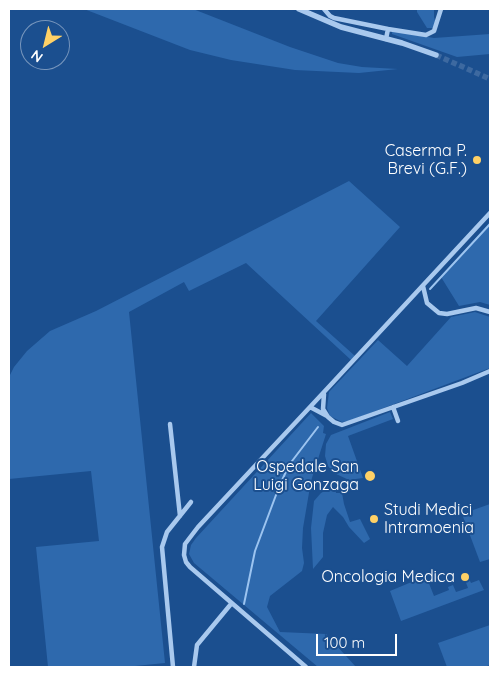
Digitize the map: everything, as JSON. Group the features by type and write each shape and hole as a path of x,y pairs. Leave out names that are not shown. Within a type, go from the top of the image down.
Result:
{"street":[{"path":"300,9 341,27 436,55"},
{"path":"324,9 334,18 426,35 434,31 442,9"},
{"path":"386,39 388,29"},
{"path":"306,667 231,604 186,562 183,548 198,527 490,213"},
{"path":"423,286 427,303 438,313 447,314 476,308 490,312"},
{"path":"310,407 334,422 342,424 462,383 490,371"},
{"path":"324,392 324,409 328,417"},
{"path":"393,407 398,422"},
{"path":"170,424 180,516"},
{"path":"173,667 161,555 164,537 191,502"},
{"path":"194,667 197,645 231,604"}],"shaded area":[{"path":"84,9 193,9 290,47 338,63 362,67 398,69 359,73 295,70 231,60 190,50"},
{"path":"417,9 434,9 437,28 427,28"},
{"path":"392,31 434,38 490,34 490,54 457,57 392,34"},
{"path":"349,181 400,227 316,321 355,356 351,360 246,263 189,291 184,282 129,312 165,663 125,667 48,667 36,547 99,541 91,471 9,479 9,377 14,367 27,351 50,331 96,311"},
{"path":"490,222 490,305 480,302 459,306 441,277"},
{"path":"475,312 490,317 490,368 349,421 342,422 330,416 327,408 329,392 378,340 407,366 451,317"},
{"path":"390,412 393,419 348,436 363,478 349,480 334,473 328,466 325,456 326,444 331,435"},
{"path":"311,413 324,426 323,433 326,434 311,481 303,528 302,548 304,563 302,571 270,596 267,607 280,632 326,634 356,667 318,667 194,563 189,554 191,545 196,538"},
{"path":"335,487 336,493 342,493 350,522 360,519 370,539 364,543 333,507 327,515 323,533 323,557 313,569 311,528 314,501 321,493"},
{"path":"490,504 490,559 480,562 462,514"},
{"path":"426,576 434,596 449,590 448,587 453,585 456,592 468,588 465,580 469,579 471,583 479,580 484,590 401,621 390,591"},
{"path":"490,625 490,665 484,667 447,667 438,643"}],"waterway":[{"path":"430,289 490,224"},
{"path":"244,604 255,551 279,487 289,465 318,427"}],"tunnel":[{"path":"436,55 490,79"}],"place":[{"name":"Caserma P. Brevi (G.F.)","path":"477,160"},
{"name":"Ospedale San Luigi Gonzaga","path":"370,476"},
{"name":"Studi Medici Intramoenia","path":"374,519"},
{"name":"Oncologia Medica","path":"465,577"}]}
